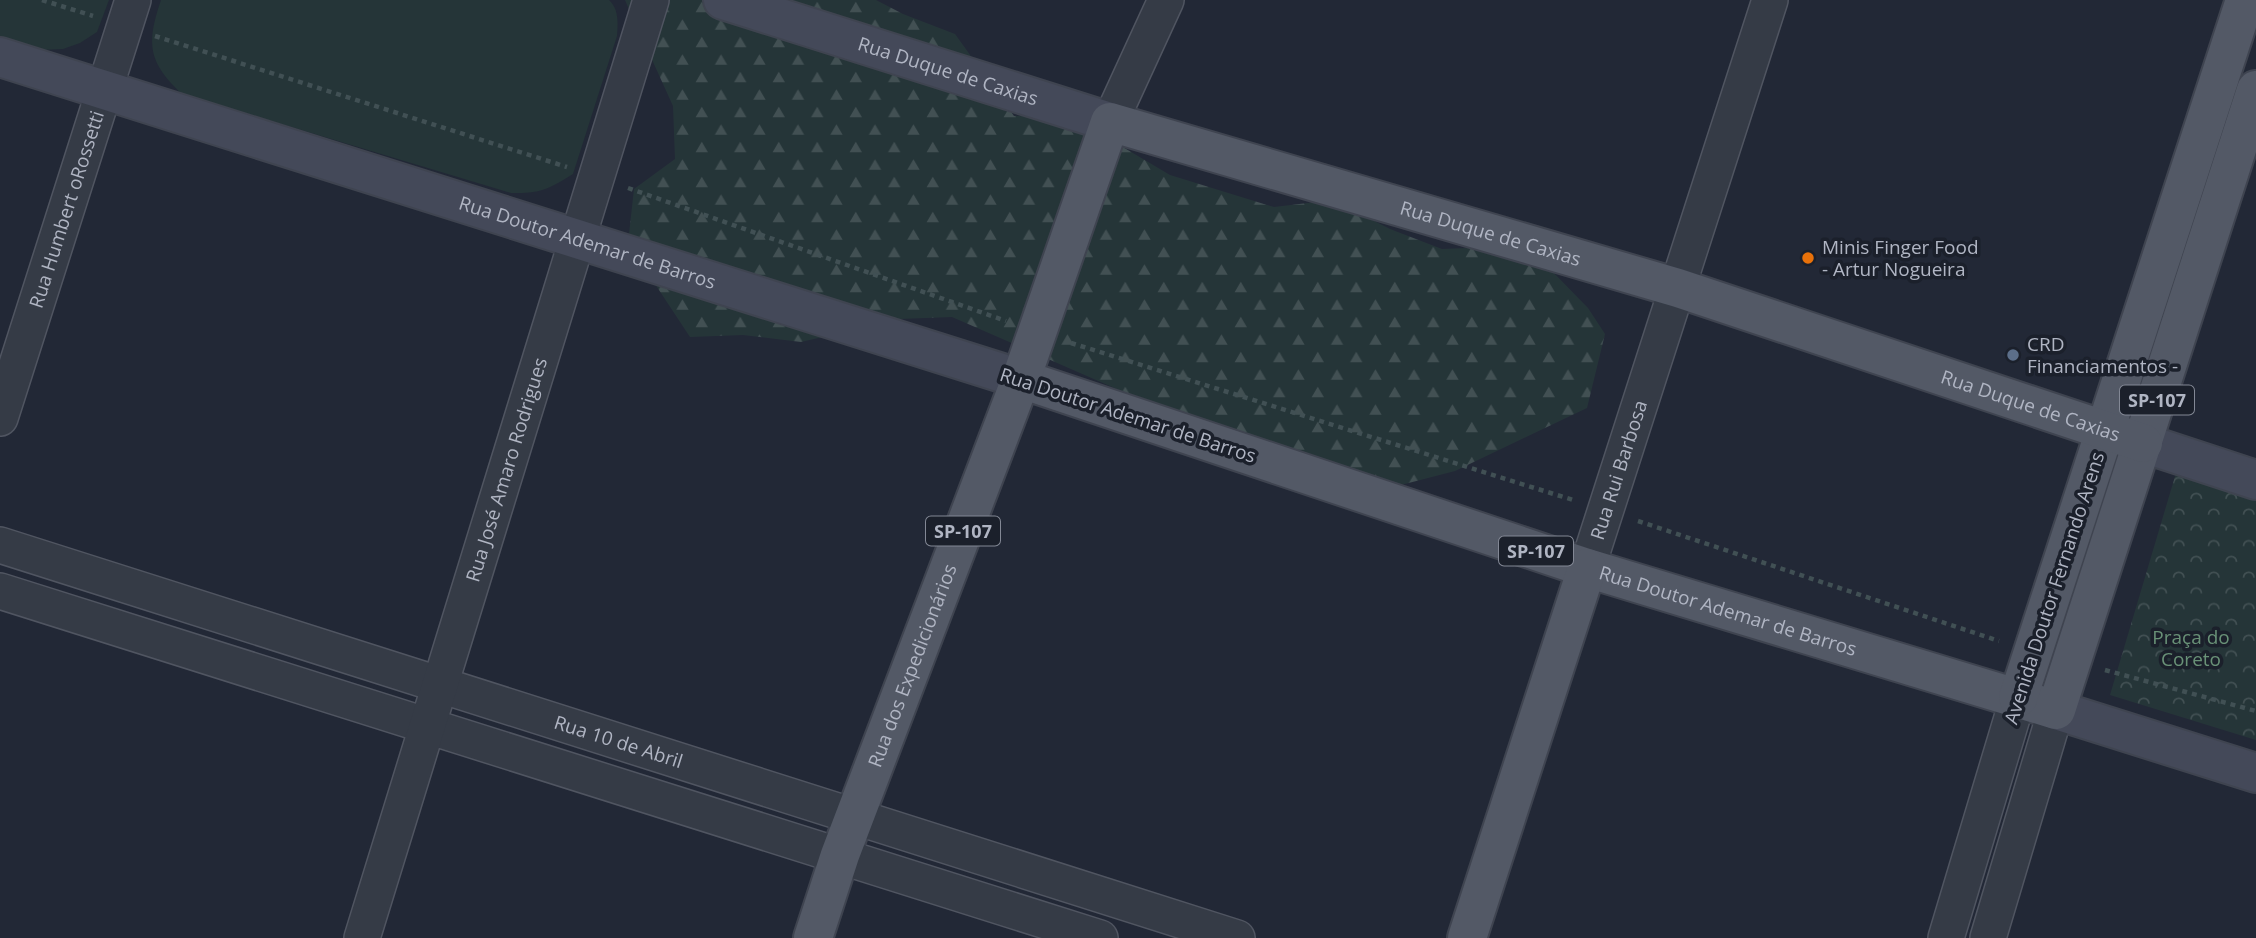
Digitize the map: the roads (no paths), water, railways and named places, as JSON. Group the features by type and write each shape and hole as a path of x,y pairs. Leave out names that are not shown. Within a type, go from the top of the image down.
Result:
{"main road":[{"name":"Avenida Doutor Fernando Arens","path":"2018,698 2245,0"},
{"name":"Avenida Doutor Fernando Arens","path":"2056,710 2256,90"},
{"name":"Rua Duque de Caxias","path":"1110,122 1678,288 2143,443"},
{"name":"Rua dos Expedicionários","path":"813,938 854,817 1021,379 1110,122"},
{"name":"Rua Doutor Ademar de Barros","path":"1021,379 1587,568 2056,710"},
{"name":"Rua Rui Barbosa","path":"1467,938 1587,568"}],"street":[{"name":"Rua José Amaro Rodrigues","path":"362,938 651,0"},
{"name":"Rua Duque de Caxias","path":"723,0 1110,122"},
{"name":"Rua dos Expedicionários","path":"1110,122 1166,0"},
{"name":"Rua Rui Barbosa","path":"1587,568 1770,0"},
{"path":"2251,0 2256,2"},
{"name":"Rua Humbert oRossetti","path":"0,418 129,13"},
{"name":"Rua Doutor Ademar de Barros","path":"0,57 1021,379"},
{"name":"Rua Duque de Caxias","path":"2143,443 2256,480"},
{"name":"Rua 10 de Abril","path":"0,545 1237,938"},
{"path":"0,591 1100,938"},
{"name":"Avenida Doutor Fernando Arens","path":"1946,938 2018,698"},
{"name":"Rua Doutor Ademar de Barros","path":"2056,710 2256,773"},
{"name":"Avenida Doutor Fernando Arens","path":"1988,938 2056,710"}],"place":[{"name":"Minis Finger Food - Artur Nogueira","path":"1808,258"},
{"name":"CRD Financiamentos -","path":"2013,355"}],"park label":[{"name":"Praça do Coreto","path":"2191,648"}]}
